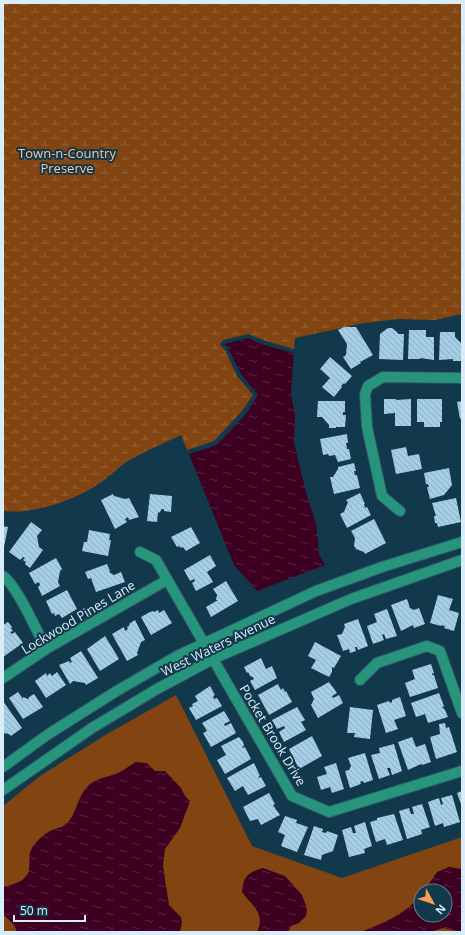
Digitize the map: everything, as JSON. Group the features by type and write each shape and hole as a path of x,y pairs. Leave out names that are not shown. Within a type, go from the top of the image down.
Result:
{"street":[{"path":"400,511 382,496 367,426 365,394 368,386 383,377 462,378"},
{"name":"West Waters Avenue","path":"3,767 47,736 115,692 177,656 316,591 382,567 462,542"},
{"name":"Pocket Brook Drive","path":"140,552 156,560 292,796 330,812 462,771"},
{"name":"West Waters Avenue","path":"3,790 92,728 157,689 213,659 351,599 462,560"},
{"path":"3,576 8,579 17,593 46,649"},
{"name":"Lockwood Pines Lane","path":"3,678 46,649 167,580"},
{"path":"360,680 377,663 427,646 440,651 462,713"}],"green space":[{"name":"Town-n-Country Preserve","path":"3,3 462,3 462,314 435,320 398,319 364,323 295,338 294,349 248,334 223,340 220,345 225,350 237,376 253,395 242,411 214,441 187,450 181,435 123,464 94,487 69,499 28,511 3,511"},
{"path":"176,695 252,846 342,878 462,837 462,932 3,932 3,806 40,776 107,734"}],"water":[{"path":"248,338 264,345 294,353 291,393 295,415 294,443 307,496 316,523 319,554 325,565 257,591 234,565 189,454 217,445 246,414 258,395 241,374 228,348 224,344"},
{"path":"136,762 147,763 155,771 165,771 181,788 185,796 190,801 180,828 165,849 163,866 169,905 181,917 182,923 180,932 17,932 14,925 3,914 3,887 19,882 26,877 29,869 30,853 34,845 46,833 63,826 68,822 74,813 82,794 89,785 96,780 116,774"},
{"path":"449,867 462,869 462,932 443,928 430,932 360,932 393,918 413,904 413,923 453,923 453,883 429,883 437,872"},
{"path":"263,868 285,876 302,895 307,909 306,916 299,923 291,926 288,932 257,932 260,920 259,915 257,910 242,892 245,878 250,873"}],"building":[{"path":"344,327 356,327 373,355 351,369 343,357 346,355 347,344 338,330"},
{"path":"388,328 392,328 398,334 404,334 403,360 379,359 380,334"},
{"path":"409,330 426,330 426,337 434,337 434,360 420,358 408,359"},
{"path":"440,332 455,332 455,337 462,344 462,361 453,361 453,359 439,360"},
{"path":"330,357 352,376 345,384 344,383 341,386 342,387 334,397 322,387 330,378 320,369"},
{"path":"384,399 411,399 411,426 395,426 395,413 384,414"},
{"path":"417,399 442,399 442,422 440,422 440,427 424,427 424,422 417,422"},
{"path":"318,401 345,401 345,412 343,412 343,415 346,415 345,427 329,428 329,425 322,417 317,417"},
{"path":"462,401 462,418 460,419 457,402"},
{"path":"347,434 348,443 346,443 351,459 338,462 335,455 323,455 320,439"},
{"path":"406,447 408,456 419,454 422,469 396,474 391,450"},
{"path":"354,463 356,471 354,471 355,475 357,475 360,488 334,494 330,477 333,477 338,467"},
{"path":"449,468 452,485 444,495 430,499 427,487 429,487 428,484 426,484 424,473"},
{"path":"360,493 365,504 365,508 367,507 371,515 347,528 340,514 344,512 348,502 346,500"},
{"path":"113,494 114,496 125,499 129,498 139,517 129,520 128,517 125,519 127,522 115,529 101,500"},
{"path":"150,494 172,496 171,512 164,511 164,509 162,509 159,513 158,512 157,522 147,521"},
{"path":"456,498 461,522 438,527 437,523 435,523 434,516 436,516 432,503"},
{"path":"374,519 386,543 365,554 364,552 356,549 354,546 355,538 351,531"},
{"path":"31,522 42,530 37,536 39,547 43,550 30,568 23,560 25,558 23,557 20,560 9,552"},
{"path":"3,526 8,527 4,547 3,547"},
{"path":"191,527 200,543 186,551 183,547 177,547 171,537"},
{"path":"89,530 110,534 109,540 111,540 108,556 82,551 84,542 87,542"},
{"path":"210,555 216,566 207,572 213,582 196,591 192,583 195,581 194,579 190,581 184,570"},
{"path":"56,558 62,569 60,571 58,582 60,586 42,596 38,587 40,585 39,582 35,584 29,573"},
{"path":"107,564 110,571 109,572 114,575 121,572 125,582 96,592 91,578 88,579 85,572"},
{"path":"226,581 238,601 211,617 206,607 218,600 216,600 217,595 218,596 213,589"},
{"path":"67,590 77,609 62,618 59,614 55,616 54,613 52,614 46,601"},
{"path":"438,595 453,599 449,610 459,613 454,631 444,628 445,626 430,623"},
{"path":"407,599 410,608 414,610 419,608 425,624 414,628 413,625 401,631 391,605"},
{"path":"387,609 397,636 386,639 384,634 382,635 384,640 373,644 367,626 377,622 374,614"},
{"path":"158,610 159,613 164,610 172,623 151,635 141,617"},
{"path":"358,619 368,646 358,650 357,647 355,647 356,651 350,653 349,649 343,651 337,635 342,634 345,627 344,624"},
{"path":"135,620 145,640 141,642 137,653 138,655 127,661 112,634 124,627 125,631 128,629 127,627 130,625 129,624"},
{"path":"8,622 13,631 10,632 12,634 15,632 23,643 3,657 3,625"},
{"path":"105,636 119,659 100,671 87,649"},
{"path":"315,642 341,656 334,668 332,667 332,672 329,677 311,668 316,660 308,656"},
{"path":"81,651 98,678 86,685 85,683 73,681 70,684 59,665 69,661 70,663 72,662 70,658"},
{"path":"261,658 266,669 272,666 277,678 255,690 250,681 254,679 248,672 247,673 244,667"},
{"path":"431,664 434,673 432,675 434,675 438,688 410,697 405,683 415,679 412,670"},
{"path":"57,672 66,685 46,698 35,681 46,673 47,676 50,673 52,676"},
{"path":"329,682 337,693 332,696 333,698 339,695 343,703 318,718 311,705 314,699 311,692"},
{"path":"278,684 281,690 283,688 285,692 286,691 292,702 269,715 258,695"},
{"path":"210,686 215,695 213,696 214,699 217,698 222,706 196,720 189,708 193,706 192,704 198,701 195,696"},
{"path":"18,692 23,699 23,697 28,699 34,694 43,707 23,719 9,698"},
{"path":"439,693 444,706 442,708 445,710 448,717 428,723 425,714 416,717 411,703"},
{"path":"400,697 406,716 394,720 398,729 386,733 377,705 389,701 390,703 392,700"},
{"path":"3,701 22,728 11,736 3,733"},
{"path":"297,707 305,720 301,722 306,730 284,742 279,732 285,728 284,726 277,729 272,720"},
{"path":"350,707 373,710 370,739 354,737 355,733 347,733"},
{"path":"224,711 230,721 224,724 225,726 231,723 236,733 211,747 203,733 207,731 202,723"},
{"path":"445,723 446,728 449,727 457,752 436,759 430,737 440,734 439,724"},
{"path":"312,736 322,756 299,769 289,749"},
{"path":"239,737 243,742 244,746 242,747 245,747 251,759 225,774 217,760 226,755 221,746"},
{"path":"412,737 416,747 425,744 431,762 421,764 408,770 398,742"},
{"path":"394,744 402,771 392,775 390,768 387,768 390,775 379,779 371,755 380,753 379,748"},
{"path":"365,753 373,780 364,783 363,781 360,782 361,784 350,788 345,771 349,770 351,766 348,758"},
{"path":"254,763 260,776 258,777 261,777 266,786 248,795 243,786 235,791 227,778"},
{"path":"336,763 344,789 332,793 330,787 321,790 317,777 327,774 324,767"},
{"path":"462,791 462,807 457,793"},
{"path":"269,793 275,804 273,805 280,815 261,825 258,819 250,821 243,807"},
{"path":"452,795 460,822 444,827 443,823 435,826 428,802 439,798 441,805 443,804 441,798"},
{"path":"422,804 430,827 421,830 422,834 407,839 399,811 409,808 411,814 414,814 412,807"},
{"path":"394,814 403,840 387,845 385,839 376,842 370,822 377,820 377,818"},
{"path":"285,816 297,820 296,823 308,827 297,852 281,846 285,835 278,832"},
{"path":"365,822 372,846 364,849 365,853 349,857 342,830 351,827 353,833 356,833 354,826"},
{"path":"314,826 323,829 322,832 326,833 327,831 338,835 333,851 322,855 321,860 304,855"}]}
